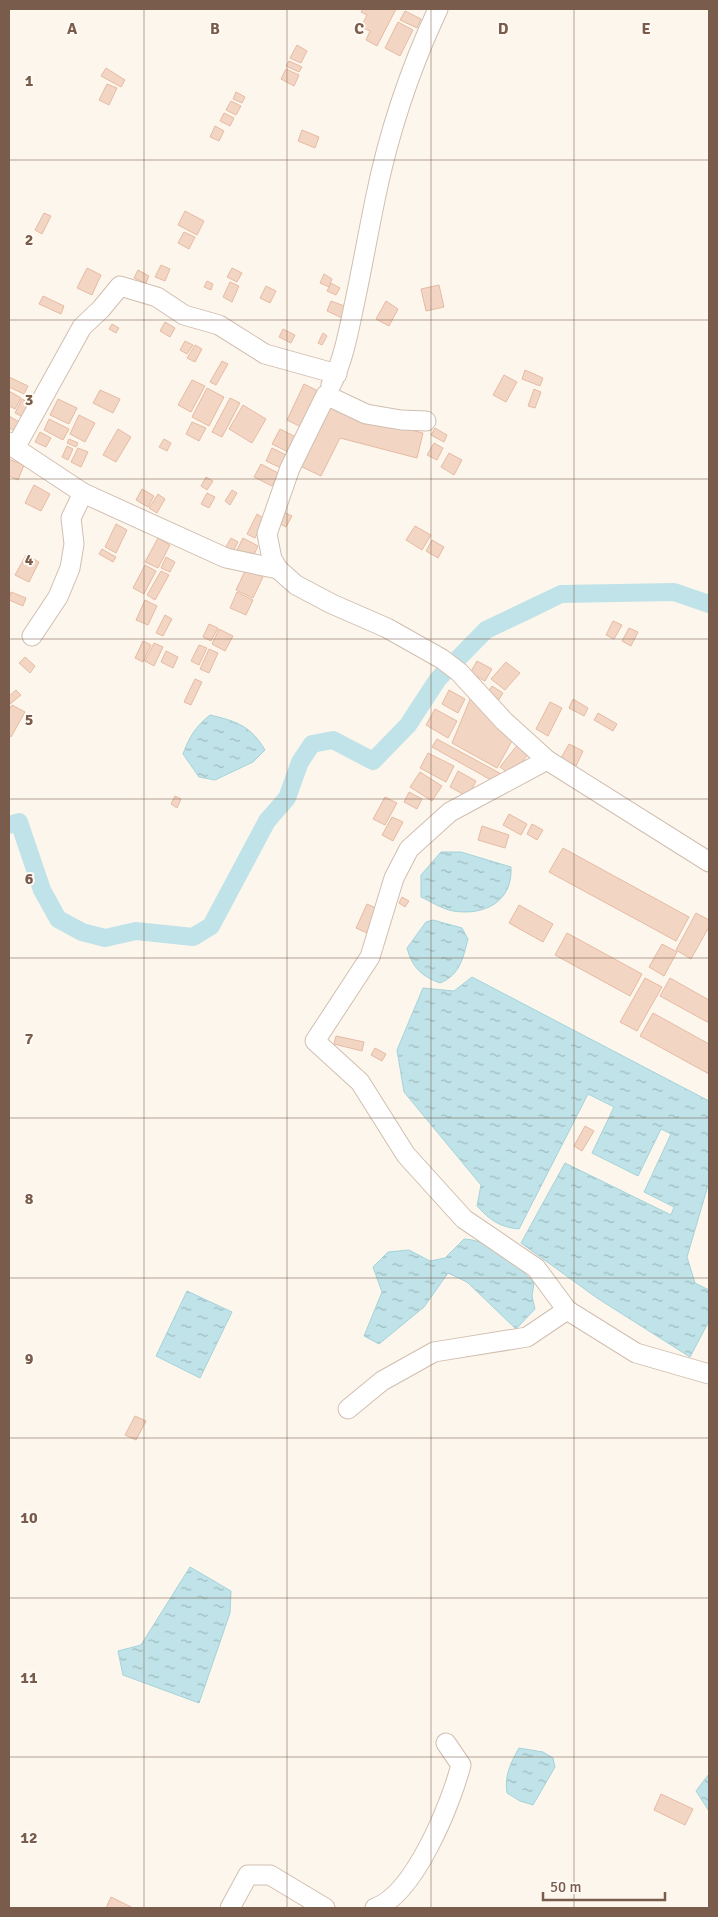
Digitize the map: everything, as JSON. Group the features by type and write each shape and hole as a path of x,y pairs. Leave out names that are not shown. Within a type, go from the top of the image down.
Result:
{"street":[{"path":"438,9 426,34 394,125 376,197 349,330 337,374 290,468 268,534 272,559 278,569 296,585 332,604 380,624 442,659 459,672 504,721 547,760 709,862"},
{"path":"278,569 226,558 83,493 12,445 82,326 101,309 120,286 157,297 184,316 219,326 265,354 337,374"},
{"path":"326,395 366,414 401,420 426,421"},
{"path":"32,636 58,597 70,568 74,544 71,518 83,493"},
{"path":"547,760 450,812 409,849 394,878 370,957 315,1041 360,1082 406,1155 464,1219 536,1268 568,1310 636,1353 709,1374"},
{"path":"348,1409 382,1381 434,1352 527,1337 568,1310"},
{"path":"375,1908 394,1897 414,1871 441,1822 453,1794 461,1765 446,1743"},
{"path":"230,1908 248,1875 270,1875 325,1908"}],"water":[{"path":"210,715 235,722 242,726 254,735 265,750 253,762 215,780 199,777 183,754 194,732"},
{"path":"441,852 461,852 511,867 510,879 502,898 486,909 464,912 440,907 421,897 421,875"},
{"path":"433,920 462,928 468,939 460,965 447,980 440,983 418,970 407,948 426,922"},
{"path":"472,977 709,1101 709,1182 687,1257 695,1283 709,1290 709,1321 690,1357 597,1298 521,1243 565,1163 671,1215 674,1207 644,1192 671,1134 661,1129 638,1176 592,1153 614,1107 588,1094 519,1229 512,1228 495,1222 477,1206 481,1185 404,1092 397,1050 423,988 454,991"},
{"path":"464,1239 474,1240 493,1248 511,1261 534,1283 532,1296 535,1309 516,1329 467,1282 448,1273 424,1307 379,1344 364,1336 382,1292 373,1267 388,1252 409,1250 430,1261 445,1258"},
{"path":"187,1291 232,1312 200,1378 156,1356"},
{"path":"190,1567 231,1591 230,1613 199,1703 123,1675 118,1651 141,1645"},
{"path":"519,1748 543,1752 553,1758 555,1767 533,1805 520,1801 507,1793 507,1775"},
{"path":"709,1774 709,1811 696,1791"}],"building":[{"path":"363,9 396,9 377,46 366,40 370,31 361,27 367,15 361,12"},
{"path":"405,11 421,19 417,28 400,20"},
{"path":"398,22 413,30 400,56 385,48"},
{"path":"297,45 307,51 301,63 290,58"},
{"path":"289,61 302,67 299,72 286,66"},
{"path":"106,68 125,80 121,87 101,76"},
{"path":"286,69 299,75 294,86 281,79"},
{"path":"107,84 117,88 109,105 99,100"},
{"path":"236,92 245,97 242,103 233,99"},
{"path":"231,101 241,106 236,115 226,110"},
{"path":"224,113 234,118 230,126 220,121"},
{"path":"215,126 224,131 219,141 210,137"},
{"path":"302,130 319,137 315,148 298,141"},
{"path":"185,211 204,221 197,235 178,225"},
{"path":"44,213 51,216 42,234 35,230"},
{"path":"184,232 195,237 189,249 178,243"},
{"path":"161,265 170,269 165,281 155,277"},
{"path":"87,268 101,275 92,295 77,288"},
{"path":"232,268 242,273 237,282 227,277"},
{"path":"138,270 149,276 146,283 134,278"},
{"path":"324,274 332,279 329,287 320,283"},
{"path":"207,281 213,284 211,290 204,287"},
{"path":"230,282 239,286 232,302 223,297"},
{"path":"331,283 340,288 336,295 327,291"},
{"path":"439,285 444,307 426,311 421,289"},
{"path":"266,286 276,291 270,303 260,298"},
{"path":"43,296 64,306 61,314 39,304"},
{"path":"331,301 347,307 342,318 327,311"},
{"path":"386,301 398,309 389,326 376,319"},
{"path":"165,322 175,328 170,337 160,331"},
{"path":"112,324 119,328 116,333 109,329"},
{"path":"283,329 295,335 291,343 279,337"},
{"path":"323,333 327,336 322,345 318,343"},
{"path":"185,341 193,345 187,354 180,350"},
{"path":"195,345 202,349 195,362 187,358"},
{"path":"222,361 228,364 216,385 210,382"},
{"path":"525,370 543,378 540,386 522,379"},
{"path":"504,375 517,382 506,402 493,395"},
{"path":"9,377 28,386 24,394 9,387"},
{"path":"192,380 205,386 191,412 178,405"},
{"path":"304,384 318,391 301,427 287,420"},
{"path":"207,388 224,397 209,426 192,417"},
{"path":"534,389 541,392 535,408 528,406"},
{"path":"100,390 120,399 113,413 93,403"},
{"path":"9,391 21,398 15,409 9,406"},
{"path":"230,398 240,403 222,437 212,432"},
{"path":"22,399 32,405 25,418 15,413"},
{"path":"58,399 77,408 69,424 50,415"},
{"path":"243,405 266,419 252,443 229,429"},
{"path":"329,406 346,414 423,433 417,458 340,438 321,476 300,466"},
{"path":"79,415 95,423 85,442 70,434"},
{"path":"9,416 21,423 17,432 9,428"},
{"path":"49,419 69,429 63,440 44,430"},
{"path":"192,422 206,428 199,441 186,434"},
{"path":"435,428 447,435 444,442 431,435"},
{"path":"118,429 131,437 116,462 103,455"},
{"path":"280,429 296,437 288,452 272,444"},
{"path":"40,432 51,438 46,447 35,442"},
{"path":"69,439 78,443 76,447 67,443"},
{"path":"164,439 171,443 167,451 159,447"},
{"path":"434,443 443,448 437,460 427,455"},
{"path":"67,446 73,449 68,460 62,457"},
{"path":"78,448 88,452 81,467 71,462"},
{"path":"272,448 288,456 281,468 266,461"},
{"path":"449,453 462,460 454,475 441,467"},
{"path":"9,459 24,465 18,480 9,476"},
{"path":"261,464 278,473 272,486 254,477"},
{"path":"206,477 213,481 207,490 201,486"},
{"path":"34,485 50,494 41,511 25,503"},
{"path":"142,489 154,496 148,507 136,500"},
{"path":"232,490 237,493 230,505 225,501"},
{"path":"207,493 215,497 209,508 201,504"},
{"path":"158,494 165,499 157,513 149,508"},
{"path":"282,511 292,516 286,527 276,522"},
{"path":"257,514 265,519 255,538 247,534"},
{"path":"116,524 127,530 116,553 105,547"},
{"path":"415,526 431,535 422,550 406,540"},
{"path":"158,538 170,545 158,568 145,562"},
{"path":"231,538 238,542 232,554 224,550"},
{"path":"243,538 258,546 253,557 237,550"},
{"path":"432,540 444,547 438,558 426,551"},
{"path":"102,549 116,557 113,562 99,554"},
{"path":"26,555 39,562 29,582 15,575"},
{"path":"166,557 175,562 170,572 161,568"},
{"path":"145,565 156,571 144,594 133,588"},
{"path":"246,569 263,577 253,598 236,590"},
{"path":"161,571 169,575 155,600 147,595"},
{"path":"11,592 26,598 23,606 9,600"},
{"path":"237,592 253,600 246,615 230,608"},
{"path":"145,600 157,606 148,625 136,620"},
{"path":"165,615 172,619 163,636 156,633"},
{"path":"613,621 622,625 614,639 606,635"},
{"path":"209,624 218,628 211,641 203,637"},
{"path":"629,628 638,632 631,646 622,641"},
{"path":"219,629 233,636 225,651 212,644"},
{"path":"143,641 151,645 143,662 135,658"},
{"path":"154,643 163,647 154,666 145,661"},
{"path":"199,645 207,648 199,665 191,661"},
{"path":"209,649 218,653 209,673 200,669"},
{"path":"166,651 178,657 173,668 161,662"},
{"path":"25,657 35,666 30,673 19,663"},
{"path":"477,661 492,669 485,681 470,673"},
{"path":"506,662 520,673 505,690 491,679"},
{"path":"195,679 202,682 191,705 184,702"},
{"path":"492,686 503,693 498,701 487,694"},
{"path":"16,690 21,695 10,704 9,696"},
{"path":"449,690 465,699 458,713 442,704"},
{"path":"471,697 513,739 497,768 452,743"},
{"path":"573,699 588,708 584,716 569,708"},
{"path":"550,702 562,708 548,736 536,729"},
{"path":"12,705 25,712 11,737 9,736 9,710"},
{"path":"435,709 457,721 448,738 426,725"},
{"path":"598,713 617,724 613,731 594,720"},
{"path":"437,739 505,776 500,785 432,747"},
{"path":"518,744 529,753 512,776 500,767"},
{"path":"569,744 583,751 576,766 561,758"},
{"path":"428,753 454,766 446,782 420,768"},
{"path":"458,771 476,781 468,797 450,787"},
{"path":"420,772 442,786 432,801 410,787"},
{"path":"409,792 422,799 417,809 404,802"},
{"path":"175,796 181,799 177,808 171,804"},
{"path":"385,797 397,803 385,825 373,819"},
{"path":"509,814 527,824 521,835 503,825"},
{"path":"392,817 403,822 393,841 382,835"},
{"path":"532,824 543,830 537,840 527,834"},
{"path":"482,826 509,835 505,848 478,840"},
{"path":"563,848 689,917 676,941 549,872"},
{"path":"402,897 409,901 405,907 399,903"},
{"path":"367,904 378,909 367,933 356,928"},
{"path":"519,905 553,924 543,942 509,923"},
{"path":"696,913 709,920 709,927 691,959 676,950"},
{"path":"567,933 642,974 630,996 555,955"},
{"path":"662,944 677,952 664,976 649,967"},
{"path":"645,978 662,987 637,1031 620,1022"},
{"path":"670,978 709,1000 709,1023 660,996"},
{"path":"653,1013 709,1044 709,1074 640,1036"},
{"path":"336,1036 364,1042 362,1051 334,1044"},
{"path":"375,1048 386,1054 382,1061 371,1055"},
{"path":"585,1126 594,1131 582,1151 574,1146"},
{"path":"135,1416 146,1421 136,1440 125,1435"},
{"path":"661,1794 693,1809 685,1825 654,1810"},
{"path":"111,1897 133,1908 106,1908"}],"waterway":[{"path":"9,825 19,822 42,890 58,919 82,932 105,938 136,931 193,937 211,926 267,821 287,798 300,762 312,744 333,740 373,761 408,725 438,679 486,630 561,594 674,592 709,604"}]}
